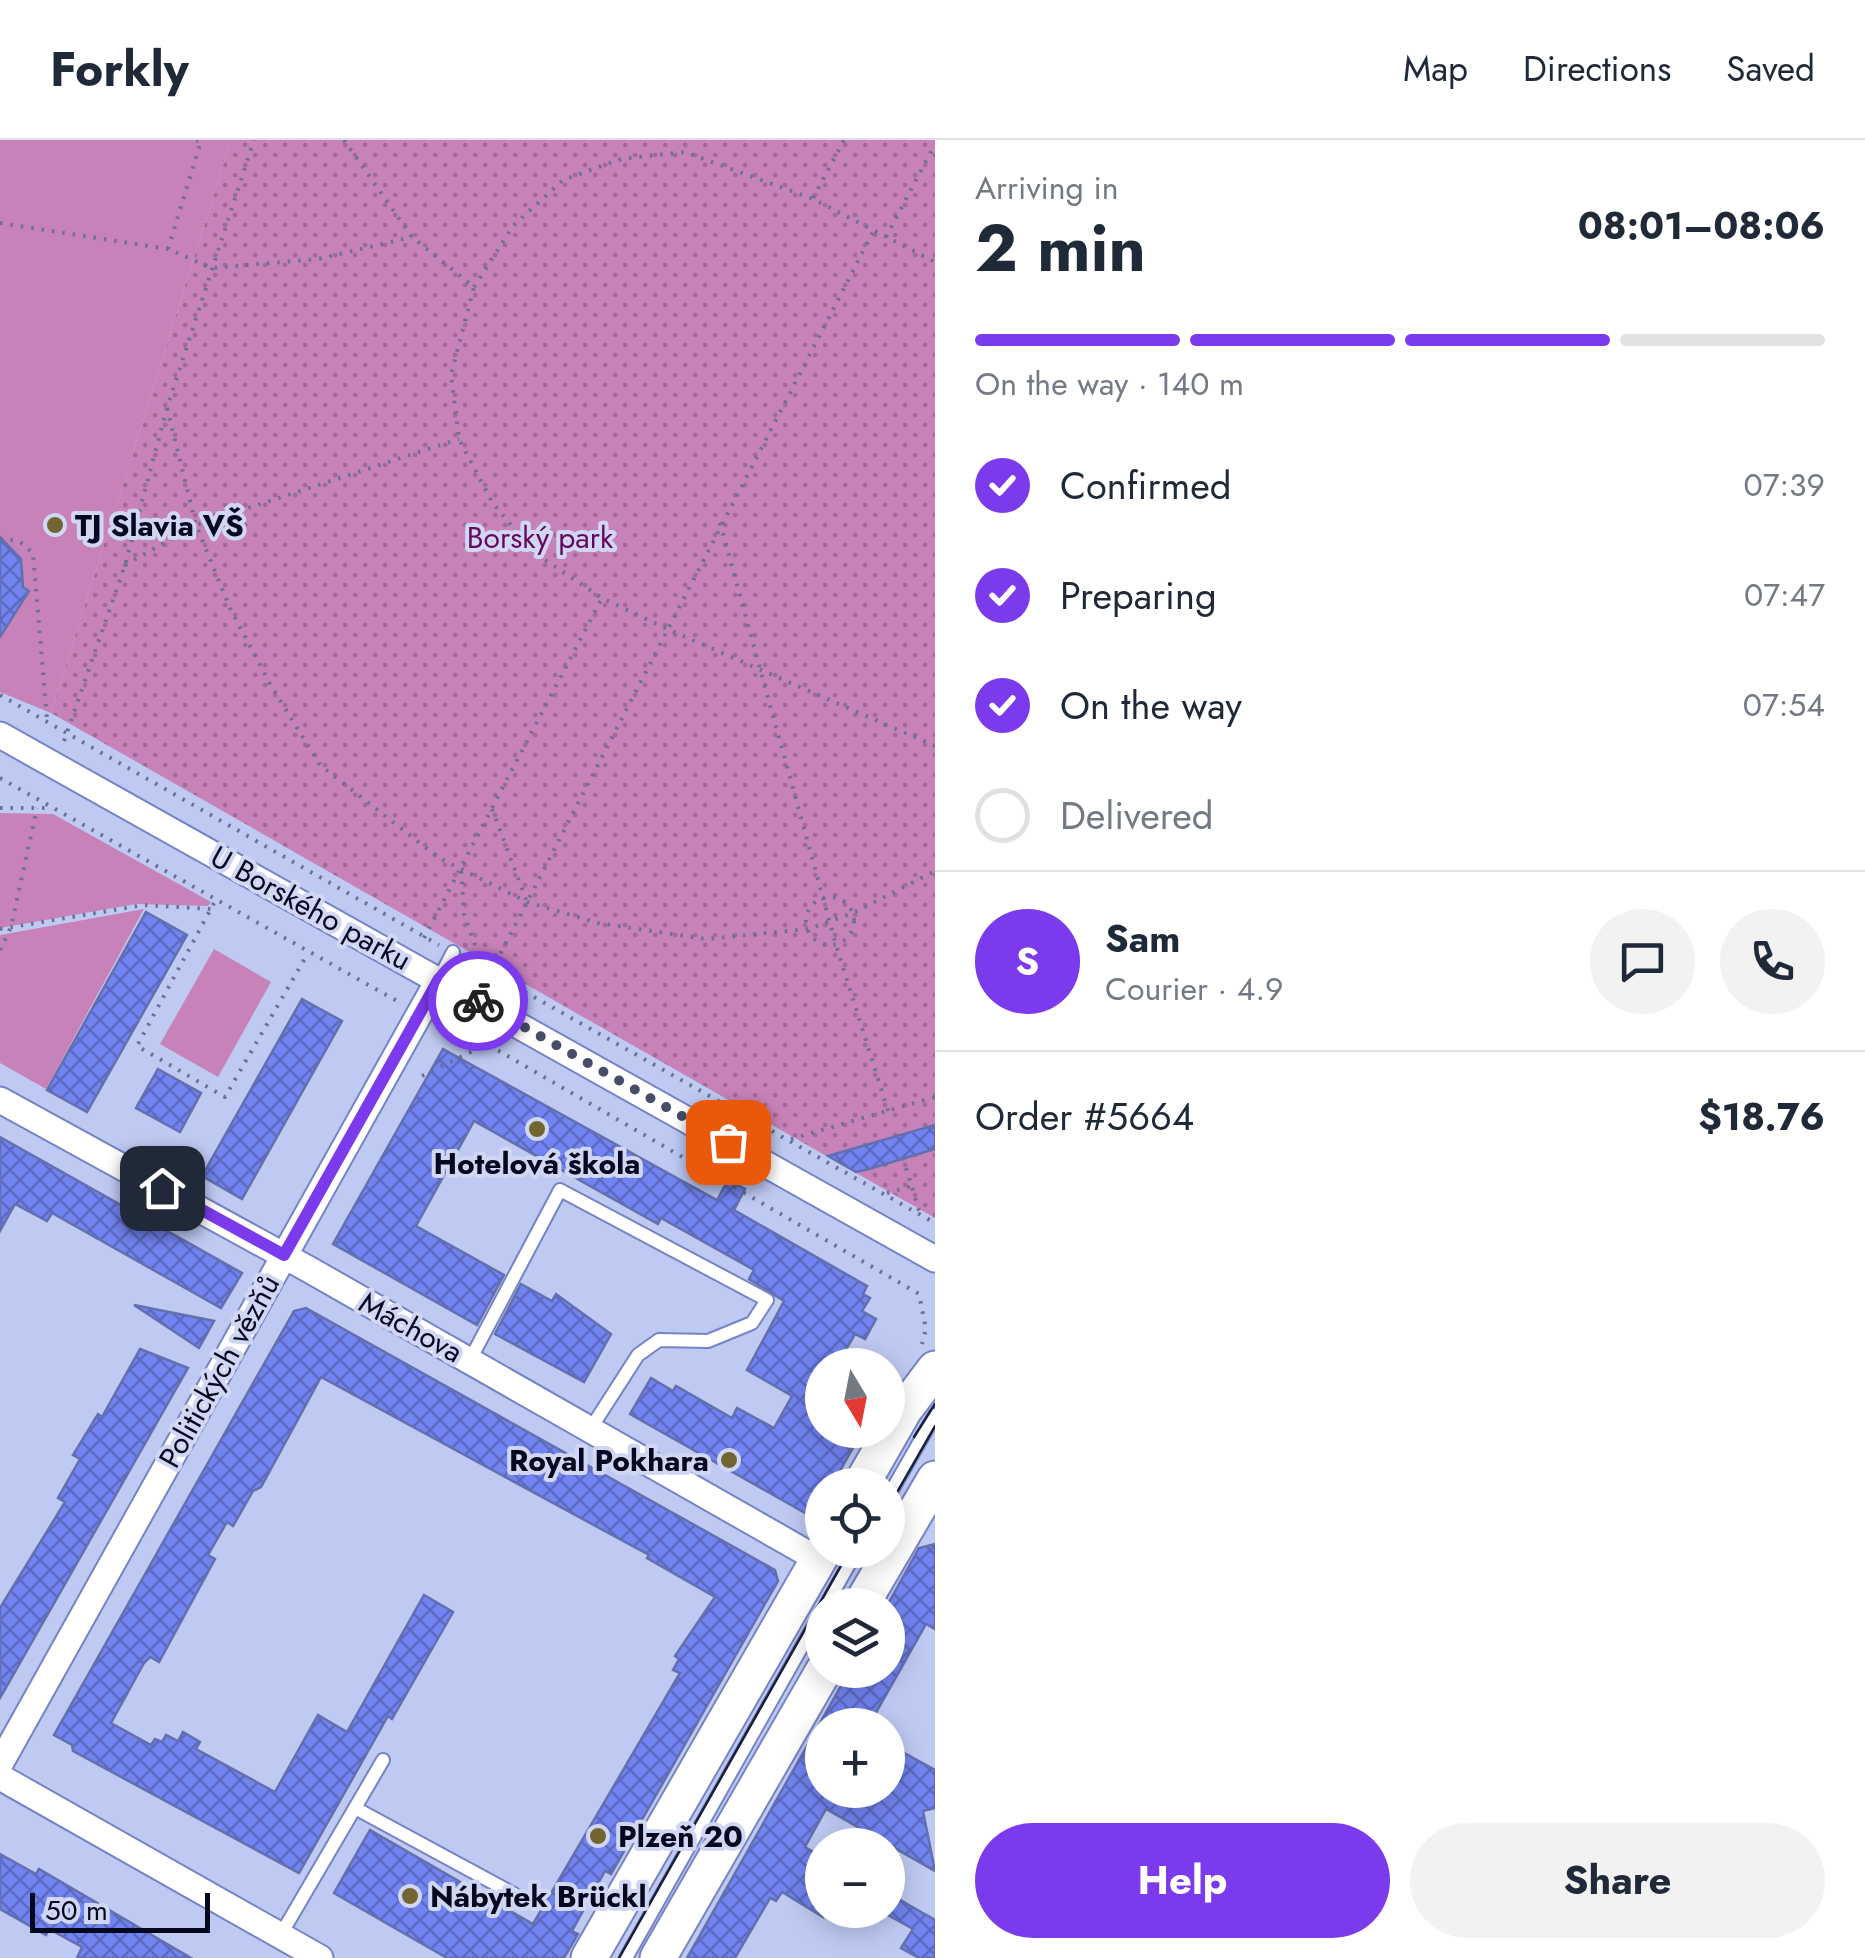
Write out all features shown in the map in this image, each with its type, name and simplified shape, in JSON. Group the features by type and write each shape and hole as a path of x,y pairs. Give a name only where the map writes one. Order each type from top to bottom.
{"main road":[{"path":"871,1468 904,1410 925,1362"},
{"path":"870,1588 912,1507 935,1479"},
{"path":"589,1958 814,1568"},
{"path":"658,1958 814,1688"}],"street":[{"name":"U Borského parku","path":"0,735 935,1259"},
{"name":"Politických vězňů","path":"0,1764 439,979"},
{"name":"Máchova","path":"0,1100 805,1546"},
{"path":"0,1777 320,1958"}],"lane":[{"path":"439,979 453,952"},
{"path":"470,1360 560,1190 767,1300 752,1323 708,1340 659,1340 638,1355 591,1428"},
{"path":"912,1507 934,1415"},
{"path":"626,1958 805,1642"},
{"path":"280,1936 382,1760"},
{"path":"355,1808 514,1894"}],"path":[{"path":"168,248 202,141 188,140"},
{"path":"55,766 125,565 167,408 254,140"},
{"path":"344,140 412,237 474,287"},
{"path":"813,198 844,140"},
{"path":"886,237 935,144"},
{"path":"935,262 813,198 685,152 621,159 563,180 513,226 474,287 452,376 459,440 492,502 532,552 602,598 935,746"},
{"path":"0,223 168,248 212,268 318,259 412,237"},
{"path":"491,972 665,628 874,230"},
{"path":"167,408 196,526 230,608 320,765 438,858 527,902 598,923 668,935 759,937 808,929 854,914 935,872"},
{"path":"125,565 196,526 459,440"},
{"path":"720,523 836,945 888,1112"},
{"path":"0,539 20,542 33,553 46,720"},
{"path":"424,938 602,598"},
{"path":"0,695 424,938 935,1222"},
{"path":"0,778 421,1013"},
{"path":"0,808 54,808"},
{"path":"0,950 11,927 37,808"},
{"path":"492,810 527,902"},
{"path":"461,867 464,914 483,968"},
{"path":"823,898 844,901 854,914 853,930 836,945 820,944 808,929 809,910 823,898"},
{"path":"215,901 137,1046 225,1097 308,953"},
{"path":"0,930 144,906 211,909"},
{"path":"450,1028 487,1044 918,1294 926,1329 925,1362"},
{"path":"422,1076 487,1044"},
{"path":"788,1139 935,1096"},
{"path":"903,1158 920,1214"},
{"path":"885,1194 912,1186"}],"green space":[{"name":"TJ Slavia VŠ","path":"0,140 231,140 51,713 0,692"},
{"name":"Borský park","path":"231,140 935,140 935,1218 51,713"},
{"path":"0,813 53,814 211,902 208,906 136,904 0,928"},
{"path":"144,909 46,1089 0,1063 0,935"},
{"path":"214,949 271,982 218,1077 160,1044"}],"building":[{"path":"0,537 21,559 23,587 29,591 0,637"},
{"path":"146,912 187,935 87,1112 47,1090"},
{"path":"302,999 342,1021 242,1199 202,1176"},
{"path":"443,1049 717,1200 728,1180 745,1189 734,1210 867,1286 863,1294 870,1298 862,1311 876,1319 865,1339 855,1334 847,1348 805,1348 805,1448 853,1448 842,1468 805,1468 805,1513 630,1414 651,1378 673,1391 676,1386 732,1418 737,1408 774,1428 792,1396 747,1370 784,1301 749,1279 754,1270 661,1218 658,1224 474,1121 416,1226 504,1275 477,1325 333,1244"},
{"path":"158,1069 201,1093 180,1132 136,1108"},
{"path":"935,1125 935,1149 869,1169 856,1172 828,1156"},
{"path":"0,1137 242,1273 221,1308 52,1213 47,1221 15,1204 0,1231"},
{"path":"521,1284 552,1301 556,1294 611,1334 584,1382 495,1334"},
{"path":"134,1305 214,1321 199,1348"},
{"path":"306,1308 775,1570 778,1581 611,1874 605,1871 572,1931 578,1934 564,1958 447,1958 334,1893 370,1830 533,1924 680,1673 673,1670 679,1659 675,1656 715,1597 647,1558 649,1555 321,1377 261,1487 253,1491 233,1526 227,1522 208,1555 215,1559 159,1662 150,1657 144,1663 111,1723 151,1745 155,1739 162,1742 166,1735 178,1741 183,1732 200,1742 196,1749 275,1792 318,1715 347,1732 424,1595 453,1612 392,1719 388,1716 299,1873 73,1751 72,1745 54,1735 294,1311"},
{"path":"140,1349 188,1368 0,1698 0,1608 65,1502 58,1498 80,1459 73,1455 98,1414 102,1417"},
{"path":"935,1544 935,1629 926,1624 905,1661 905,1588 897,1588 919,1548"},
{"path":"840,1688 890,1688 879,1708 828,1708"},
{"path":"805,1750 805,1808 905,1808 905,1753 935,1770 935,1808 923,1811 935,1871 905,1854 905,1828 859,1828 826,1809 816,1828 805,1828 805,1906 782,1892 776,1901 770,1898 735,1958 687,1958"},
{"path":"0,1854 36,1874 39,1869 191,1958 77,1958 82,1947 49,1929 46,1935 0,1909"},
{"path":"905,1903 935,1920 935,1958 919,1958 901,1948 913,1929 905,1925"}],"tram line":[{"path":"914,1437 935,1404"},
{"path":"905,1478 935,1426"},
{"path":"619,1958 840,1568"}],"way so far":[{"path":"478,1001 728,1142"}],"place":[{"name":"TJ Slavia VŠ","path":"55,525"},
{"name":"Hotelová škola","path":"537,1129"},
{"name":"Royal Pokhara","path":"729,1460"},
{"name":"Plzeň 20","path":"598,1836"},
{"name":"Nábytek Brückl","path":"410,1896"}],"route":[{"path":"162,1188 284,1255 439,979 478,1001"}]}
